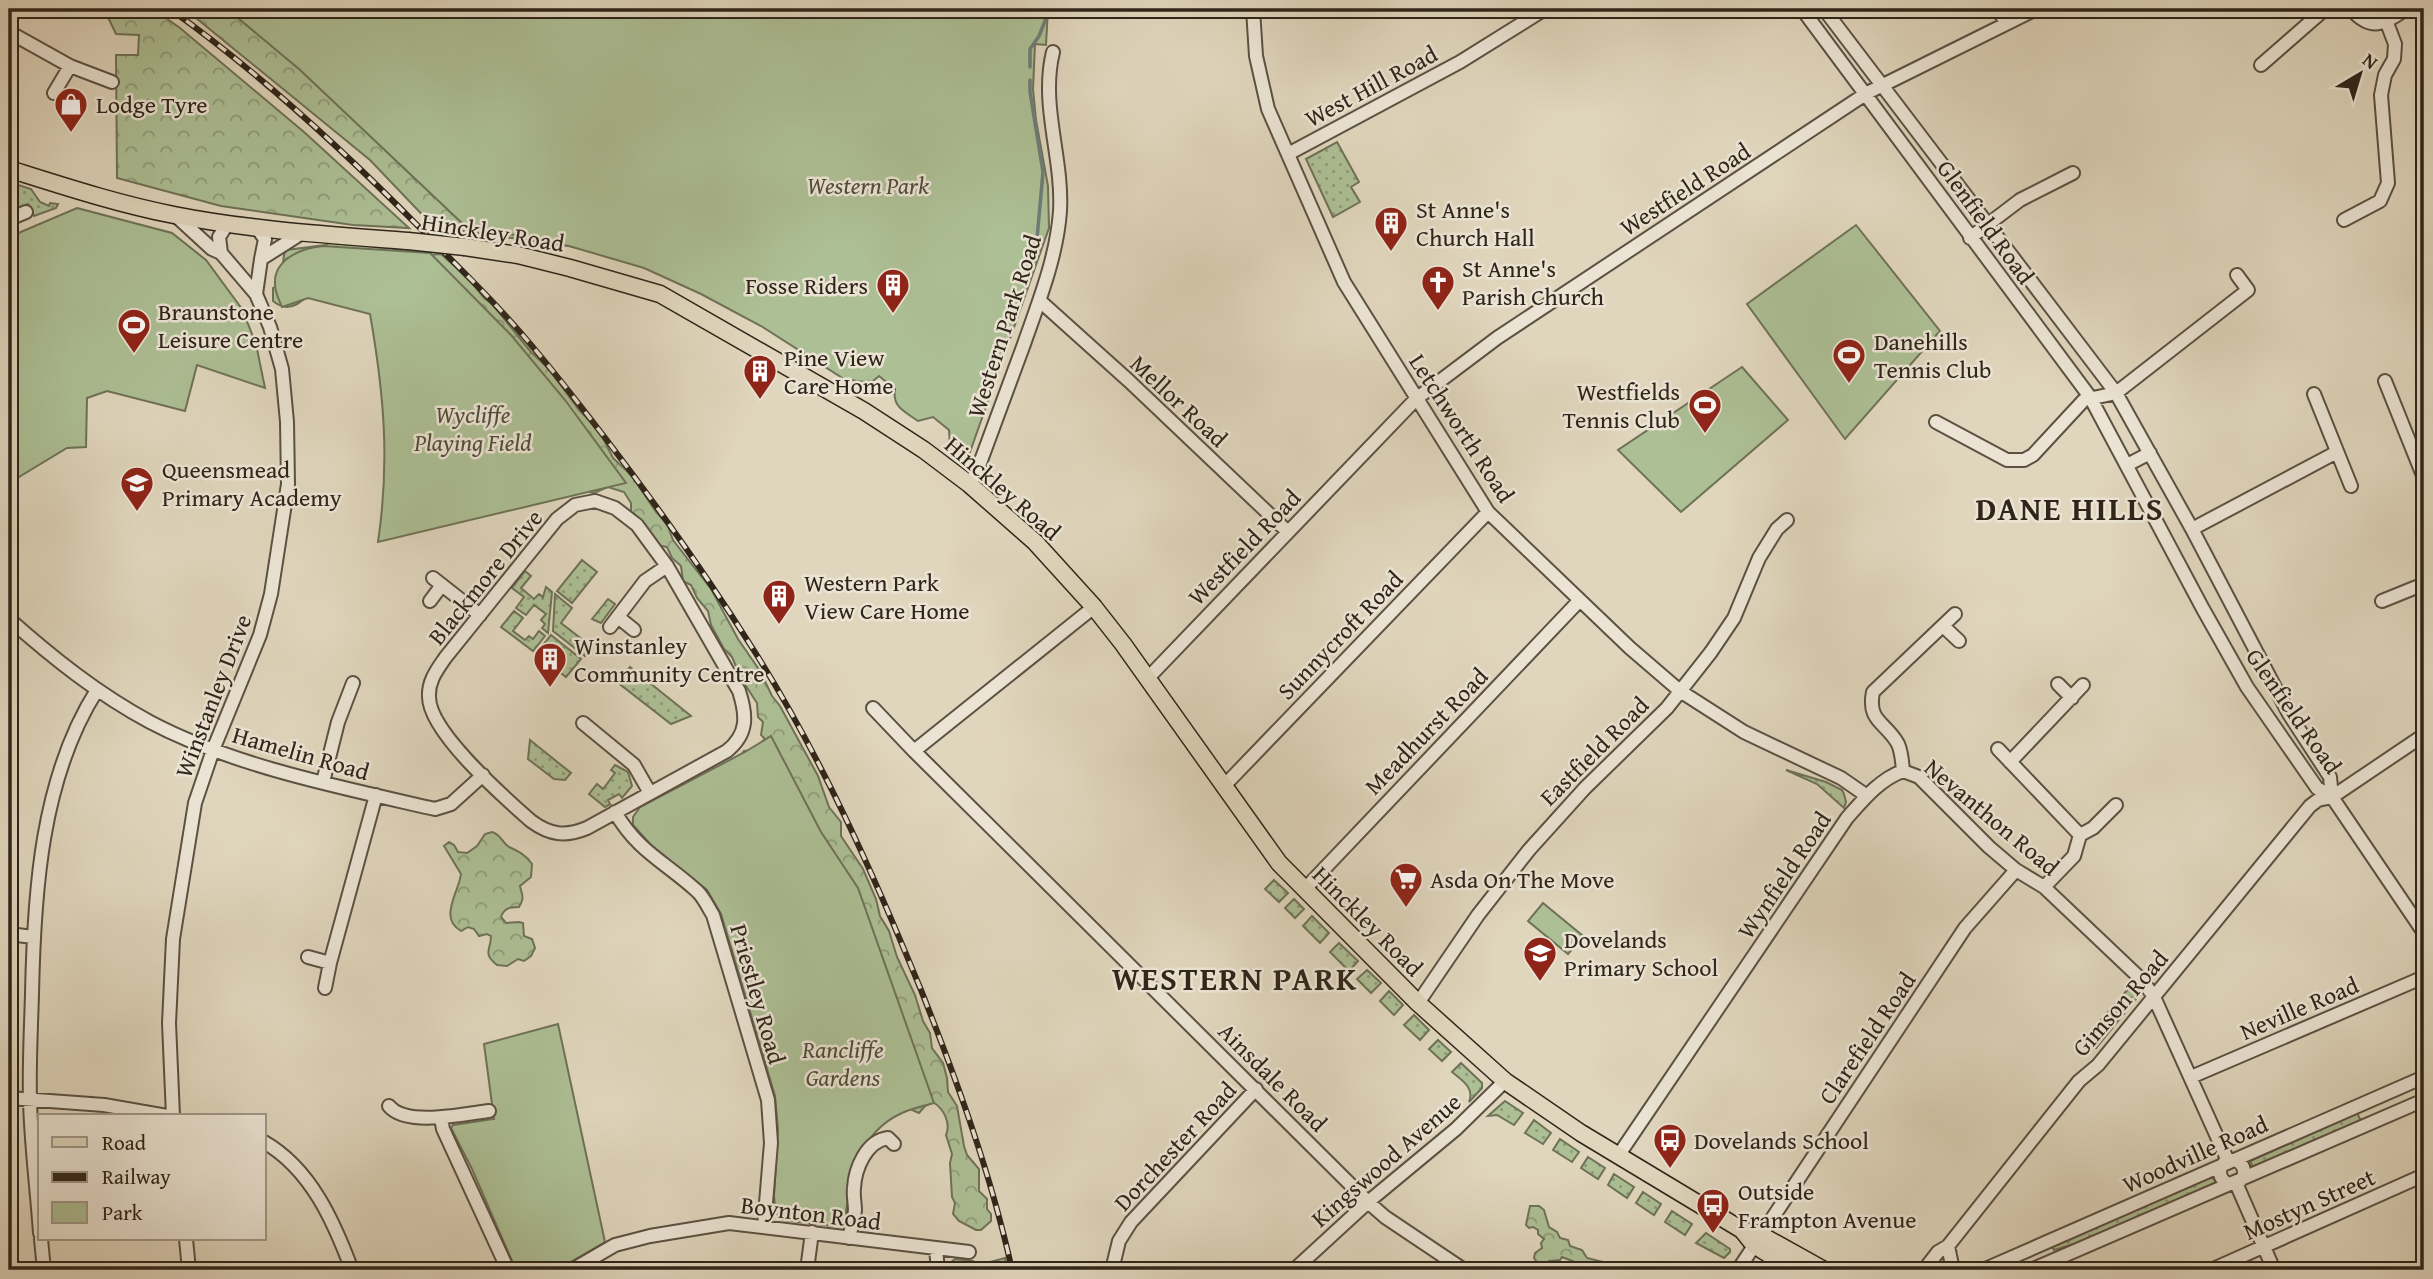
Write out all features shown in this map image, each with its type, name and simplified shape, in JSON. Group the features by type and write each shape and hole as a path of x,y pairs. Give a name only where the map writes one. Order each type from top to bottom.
{"main road":[{"name":"Hinckley Road","path":"9,169 87,194 175,215 302,233 465,247 518,255 570,268 660,294 864,411 924,450 969,484 1035,542 1094,607 1279,863 1418,1003 1505,1081 1618,1156 1758,1240 1824,1270"},
{"name":"Hinckley Road","path":"1758,1240 1794,1270"}],"street":[{"name":"Letchworth Road","path":"1253,9 1256,56 1268,109 1345,282 1488,512 1630,649 1680,691 1744,732 1841,778 1867,796"},
{"name":"Glenfield Road","path":"1802,9 1867,93 1970,237 2090,397 2203,609 2248,687 2317,788 2332,797 2424,933"},
{"name":"Glenfield Road","path":"1824,9 2116,393 2192,529 2289,715 2330,777 2332,797"},
{"path":"1997,9 2006,22"},
{"name":"Westfield Road","path":"1147,678 1416,399 1497,338 1867,93 2036,9"},
{"path":"2261,65 2325,9"},
{"path":"2351,9 2359,18 2370,24 2386,23 2406,9"},
{"name":"West Hill Road","path":"1288,154 1460,62 1541,10"},
{"path":"2344,220 2380,201 2388,183 2381,95 2385,75 2394,59 2395,44 2386,23"},
{"path":"9,32 70,66 112,82"},
{"name":"Western Park Road","path":"969,484 976,474 1040,301 1057,238 1060,184 1047,75 1053,52"},
{"path":"54,93 70,66"},
{"path":"1970,237 2020,200 2073,173"},
{"path":"9,219 26,212"},
{"name":"Winstanley Drive","path":"173,1114 169,1023 173,939 195,803 260,635 271,594 288,484 287,422 282,369 270,327 256,294 221,253 212,249 175,215"},
{"path":"221,253 219,237 228,223"},
{"path":"256,227 265,239 256,294"},
{"path":"261,259 302,233"},
{"path":"1936,422 2007,460 2017,462 2033,455 2084,400 2116,393 2248,290 2236,275"},
{"name":"Mellor Road","path":"1040,301 1129,381 1288,532"},
{"path":"2385,381 2424,478"},
{"path":"2314,394 2350,486"},
{"path":"2192,529 2337,452"},
{"path":"2127,465 2150,453"},
{"name":"Blackmore Drive","path":"595,501 615,508 636,524 667,566 739,691 746,714 741,737 727,751 577,832 555,834 541,829 483,775 438,724 431,711 429,698 434,674 480,615 557,519 575,505 595,501"},
{"name":"Sunnycroft Road","path":"1223,787 1488,512"},
{"name":"Eastfield Road","path":"1418,1003 1478,915 1529,850 1563,811 1667,708 1680,691 1734,618 1759,558 1777,529 1787,520"},
{"path":"634,630 614,622 645,581 667,566"},
{"path":"430,601 437,581 480,615"},
{"path":"2382,601 2424,584"},
{"path":"2203,609 2226,598"},
{"name":"Meadhurst Road","path":"1304,890 1579,601"},
{"path":"914,751 1094,607"},
{"name":"Nevanthon Road","path":"1955,614 1873,692 1871,704 1876,719 1897,742 1902,754 1903,771 1919,776 1989,847 2016,870 2044,887 2142,980 2154,997 2228,1161 2235,1161 2243,1168 2244,1175 2236,1184"},
{"name":"Hamelin Road","path":"9,619 46,652 97,691 152,723 214,750 323,782 435,810 451,804 483,775"},
{"path":"1943,626 1959,641"},
{"path":"323,782 338,722 353,683"},
{"path":"2058,684 2072,698"},
{"path":"2010,762 2083,685"},
{"path":"38,1207 30,1101 33,937 37,894 52,805 72,737 83,712 97,691"},
{"name":"Ainsdale Road","path":"873,708 1368,1202 1385,1217 1464,1270"},
{"path":"583,723 634,765 650,793"},
{"name":"Gimson Road","path":"1924,1270 1938,1252 1948,1246 2080,1081 2098,1065 2310,806 2318,800 2332,797 2424,735"},
{"path":"1998,749 2080,835"},
{"name":"Wynfield Road","path":"1618,1156 1847,818 1867,796 1893,775 1903,771"},
{"path":"325,988 376,795"},
{"path":"2044,887 2074,856 2080,835 2093,828 2108,807"},
{"name":"Priestley Road","path":"615,812 629,835 646,852 699,893 713,915 768,1100 771,1143 764,1227"},
{"name":"Clarefield Road","path":"1738,1270 1965,928 2016,870"},
{"path":"9,934 33,937"},
{"path":"308,957 330,964"},
{"name":"Neville Road","path":"2191,1077 2424,977"},
{"name":"Woodville Road","path":"1983,1270 2424,1077"},
{"name":"Kingswood Avenue","path":"1294,1270 1368,1202 1456,1129 1505,1081"},
{"name":"Dorchester Road","path":"1112,1270 1119,1241 1131,1222 1255,1089"},
{"path":"9,1098 104,1105 156,1114"},
{"name":"Woodville Road","path":"2031,1270 2236,1184 2424,1100"},
{"path":"2363,1103 2371,1124"},
{"path":"389,1106 394,1112 420,1118 441,1118 489,1111"},
{"path":"441,1118 443,1129 508,1270"},
{"path":"849,1238 855,1212 853,1191 856,1174 863,1157 873,1145 880,1139 891,1136"},
{"path":"266,1144 292,1163 308,1181 337,1233 352,1270"},
{"name":"Mostyn Street","path":"2211,1270 2424,1175"},
{"path":"2236,1184 2274,1270"},
{"name":"Boynton Road","path":"572,1270 615,1245 650,1236 729,1223 969,1252"},
{"path":"807,1270 812,1232"},
{"path":"41,1240 44,1270"},
{"path":"186,1240 190,1270"},
{"path":"1948,1246 1953,1270"},
{"path":"936,1250 938,1270"}],"green space":[{"path":"104,9 153,9 180,28 304,132 409,228 353,225 221,206 117,178 116,55 138,55 139,35 116,34"},
{"path":"185,9 253,9 642,262 569,246 434,227 370,160"},
{"name":"Western Park","path":"227,9 1048,9 1046,45 1035,44 1033,89 1048,186 1049,228 970,452 966,456 961,455 950,446 949,430 933,417 918,421 904,411 895,400 895,389 879,376 873,381 864,382 844,379 761,326 644,268 569,246 464,225 299,69"},
{"path":"1337,142 1359,182 1351,187 1360,202 1333,217 1306,159"},
{"path":"9,182 31,189 40,202 49,206 50,203 58,204 56,208 34,216 28,204 9,212"},
{"name":"Braunstone Leisure Centre","path":"77,208 172,233 206,260 242,309 256,344 265,388 197,365 185,411 107,391 87,398 86,447 67,448 9,483 9,237"},
{"name":"Danehills Tennis Club","path":"1856,225 1940,331 1845,439 1747,304"},
{"path":"332,240 379,244 395,249 415,247 426,255 441,254 469,279 531,352 549,369 579,410 599,430 613,458 632,476 667,524 673,540 711,589 818,776 829,807 841,822 841,836 863,869 876,899 880,916 889,931 897,957 930,1033 932,1048 943,1063 948,1092 957,1106 967,1155 979,1169 979,1191 987,1199 987,1209 991,1214 991,1221 981,1230 959,1221 953,1214 955,1203 952,1197 952,1154 946,1135 948,1126 945,1117 933,1102 919,1113 905,1107 741,755 744,751 753,750 765,739 761,735 763,722 758,717 757,703 711,625 708,611 691,585 683,581 681,566 672,558 667,547 655,545 631,513 631,503 624,492 608,487 594,493 585,491 491,348 308,295 300,302 287,307 273,301 273,288 280,284 286,250 326,245"},
{"name":"Wycliffe Playing Field","path":"323,246 430,253 511,335 565,400 626,483 378,542 384,483 384,428 370,314 308,298 282,307 275,285 279,268 290,256"},
{"name":"Westfields Tennis Club","path":"1742,367 1788,420 1681,512 1618,450"},
{"path":"582,560 597,572 572,603 557,591"},
{"path":"525,571 531,576 521,588 534,599 539,594 543,597 546,587 552,592 548,633 542,628 545,624 541,620 546,614 534,605 526,615 516,608 524,597 512,588"},
{"path":"555,594 572,608 561,623 592,647 585,656 553,631"},
{"path":"608,599 615,604 601,623 592,619"},
{"path":"514,611 523,618 513,631 525,640 529,636 533,639 539,631 545,636 533,651 501,627"},
{"path":"551,635 581,659 566,677 536,654"},
{"path":"630,667 691,716 671,724 617,682"},
{"name":"Rancliffe Gardens","path":"771,736 821,832 858,888 934,1103 902,1113 875,1132 859,1158 850,1188 845,1220 833,1226 783,1220 776,1214 774,1196 778,1129 775,1096 721,914 707,890 652,846 633,825 633,817 640,807"},
{"path":"530,740 571,773 565,780 554,779 528,759"},
{"path":"615,765 628,772 632,786 622,798 619,794 608,800 610,804 605,807 589,794 597,784 603,789 615,773 611,770"},
{"path":"1786,770 1826,782 1842,790 1846,802 1844,808 1817,784"},
{"path":"492,832 532,864 531,877 520,886 522,899 519,907 508,909 501,917 506,923 523,923 524,936 532,939 535,948 531,956 524,961 518,959 507,966 497,965 490,957 488,951 491,936 479,936 474,929 468,927 461,931 454,926 450,912 461,874 444,846 449,842 458,852 467,853 477,846 485,834"},
{"path":"1274,880 1288,893 1279,902 1265,889"},
{"path":"1294,899 1304,909 1295,918 1285,908"},
{"path":"1543,903 1583,936 1568,954 1528,921"},
{"path":"1312,916 1329,933 1320,943 1303,926"},
{"path":"1339,943 1358,961 1349,971 1330,952"},
{"path":"1367,970 1381,983 1371,993 1357,979"},
{"path":"2129,988 2135,990 2136,999 2096,1048 2088,1042 2087,1036"},
{"path":"1389,991 1403,1005 1394,1015 1380,1001"},
{"path":"1414,1015 1429,1030 1420,1040 1404,1025"},
{"path":"558,1024 605,1242 557,1270 516,1270 451,1128 453,1125 494,1119 484,1044"},
{"path":"1438,1040 1451,1052 1442,1061 1429,1049"},
{"path":"1461,1063 1482,1083 1482,1088 1469,1102 1469,1088 1452,1072"},
{"path":"1505,1101 1523,1113 1514,1125 1497,1115 1488,1116"},
{"path":"2357,1113 2362,1123 2254,1170 2250,1161"},
{"path":"1534,1120 1551,1133 1543,1144 1525,1133"},
{"path":"1560,1139 1579,1152 1572,1162 1553,1150"},
{"path":"1588,1157 1605,1168 1598,1179 1581,1168"},
{"path":"1614,1174 1634,1187 1627,1198 1608,1185"},
{"path":"2213,1176 2217,1186 2108,1234 2054,1250 2052,1247"},
{"path":"1643,1192 1661,1204 1654,1215 1636,1203"},
{"path":"1530,1206 1539,1206 1544,1210 1549,1227 1557,1232 1560,1238 1568,1240 1570,1246 1582,1250 1587,1258 1611,1264 1619,1270 1575,1270 1575,1262 1562,1257 1543,1266 1539,1265 1534,1258 1535,1253 1542,1248 1544,1239 1538,1234 1538,1230 1526,1225"},
{"path":"1672,1211 1692,1224 1685,1235 1665,1222"},
{"path":"1706,1233 1730,1249 1724,1258 1696,1243"},
{"path":"1005,1258 1007,1270 981,1270 979,1265"},
{"path":"955,1259 973,1261 979,1265 980,1270 948,1270"}],"waterway":[{"path":"1030,67 1030,49 1039,36 1046,9"},
{"path":"1030,80 1043,172 1035,261"}],"railway":[{"path":"170,9 236,59 331,142 392,199 502,312 549,366 606,439 718,595 801,731 884,902 960,1093 994,1199 1012,1270"}],"place":[{"name":"Lodge Tyre","path":"71,134"},
{"name":"St Anne's Church Hall","path":"1391,253"},
{"name":"St Anne's Parish Church","path":"1438,312"},
{"name":"Fosse Riders","path":"893,315"},
{"name":"Braunstone Leisure Centre","path":"134,355"},
{"name":"Danehills Tennis Club","path":"1849,385"},
{"name":"Pine View Care Home","path":"760,401"},
{"name":"Westfields Tennis Club","path":"1705,435"},
{"name":"Queensmead Primary Academy","path":"137,513"},
{"name":"Western Park View Care Home","path":"779,626"},
{"name":"Winstanley Community Centre","path":"550,689"},
{"name":"Asda On The Move","path":"1406,909"},
{"name":"Dovelands Primary School","path":"1540,983"},
{"name":"Dovelands School","path":"1670,1170"},
{"name":"Outside Frampton Avenue","path":"1713,1235"}],"district":[{"name":"DANE HILLS","path":"2070,508"},
{"name":"WESTERN PARK","path":"1235,978"}]}
